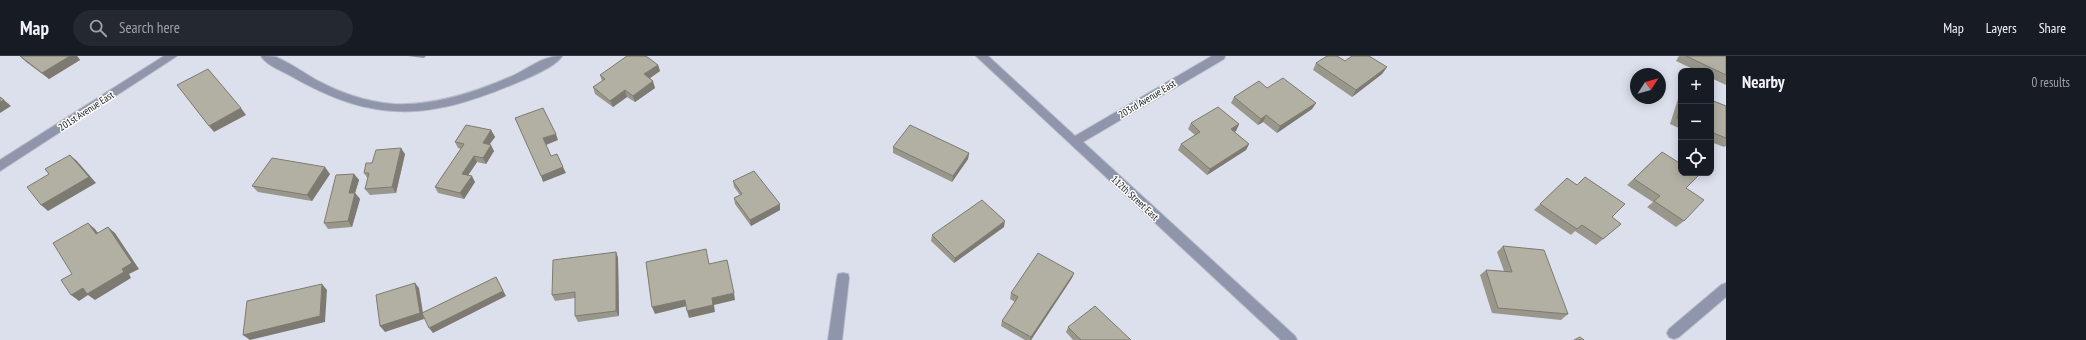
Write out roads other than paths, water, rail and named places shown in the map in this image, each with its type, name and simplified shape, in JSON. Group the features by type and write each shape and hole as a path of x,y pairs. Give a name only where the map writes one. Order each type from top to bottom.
{"street":[{"name":"201st Avenue East","path":"0,166 172,56"},
{"path":"266,56 332,93 370,105 412,107 448,102 498,86 545,64 557,56"},
{"name":"112th Street East","path":"981,56 1290,340"},
{"name":"203rd Avenue East","path":"1074,142 1220,56"},
{"path":"835,340 843,278"},
{"path":"1674,333 1726,289"}]}
